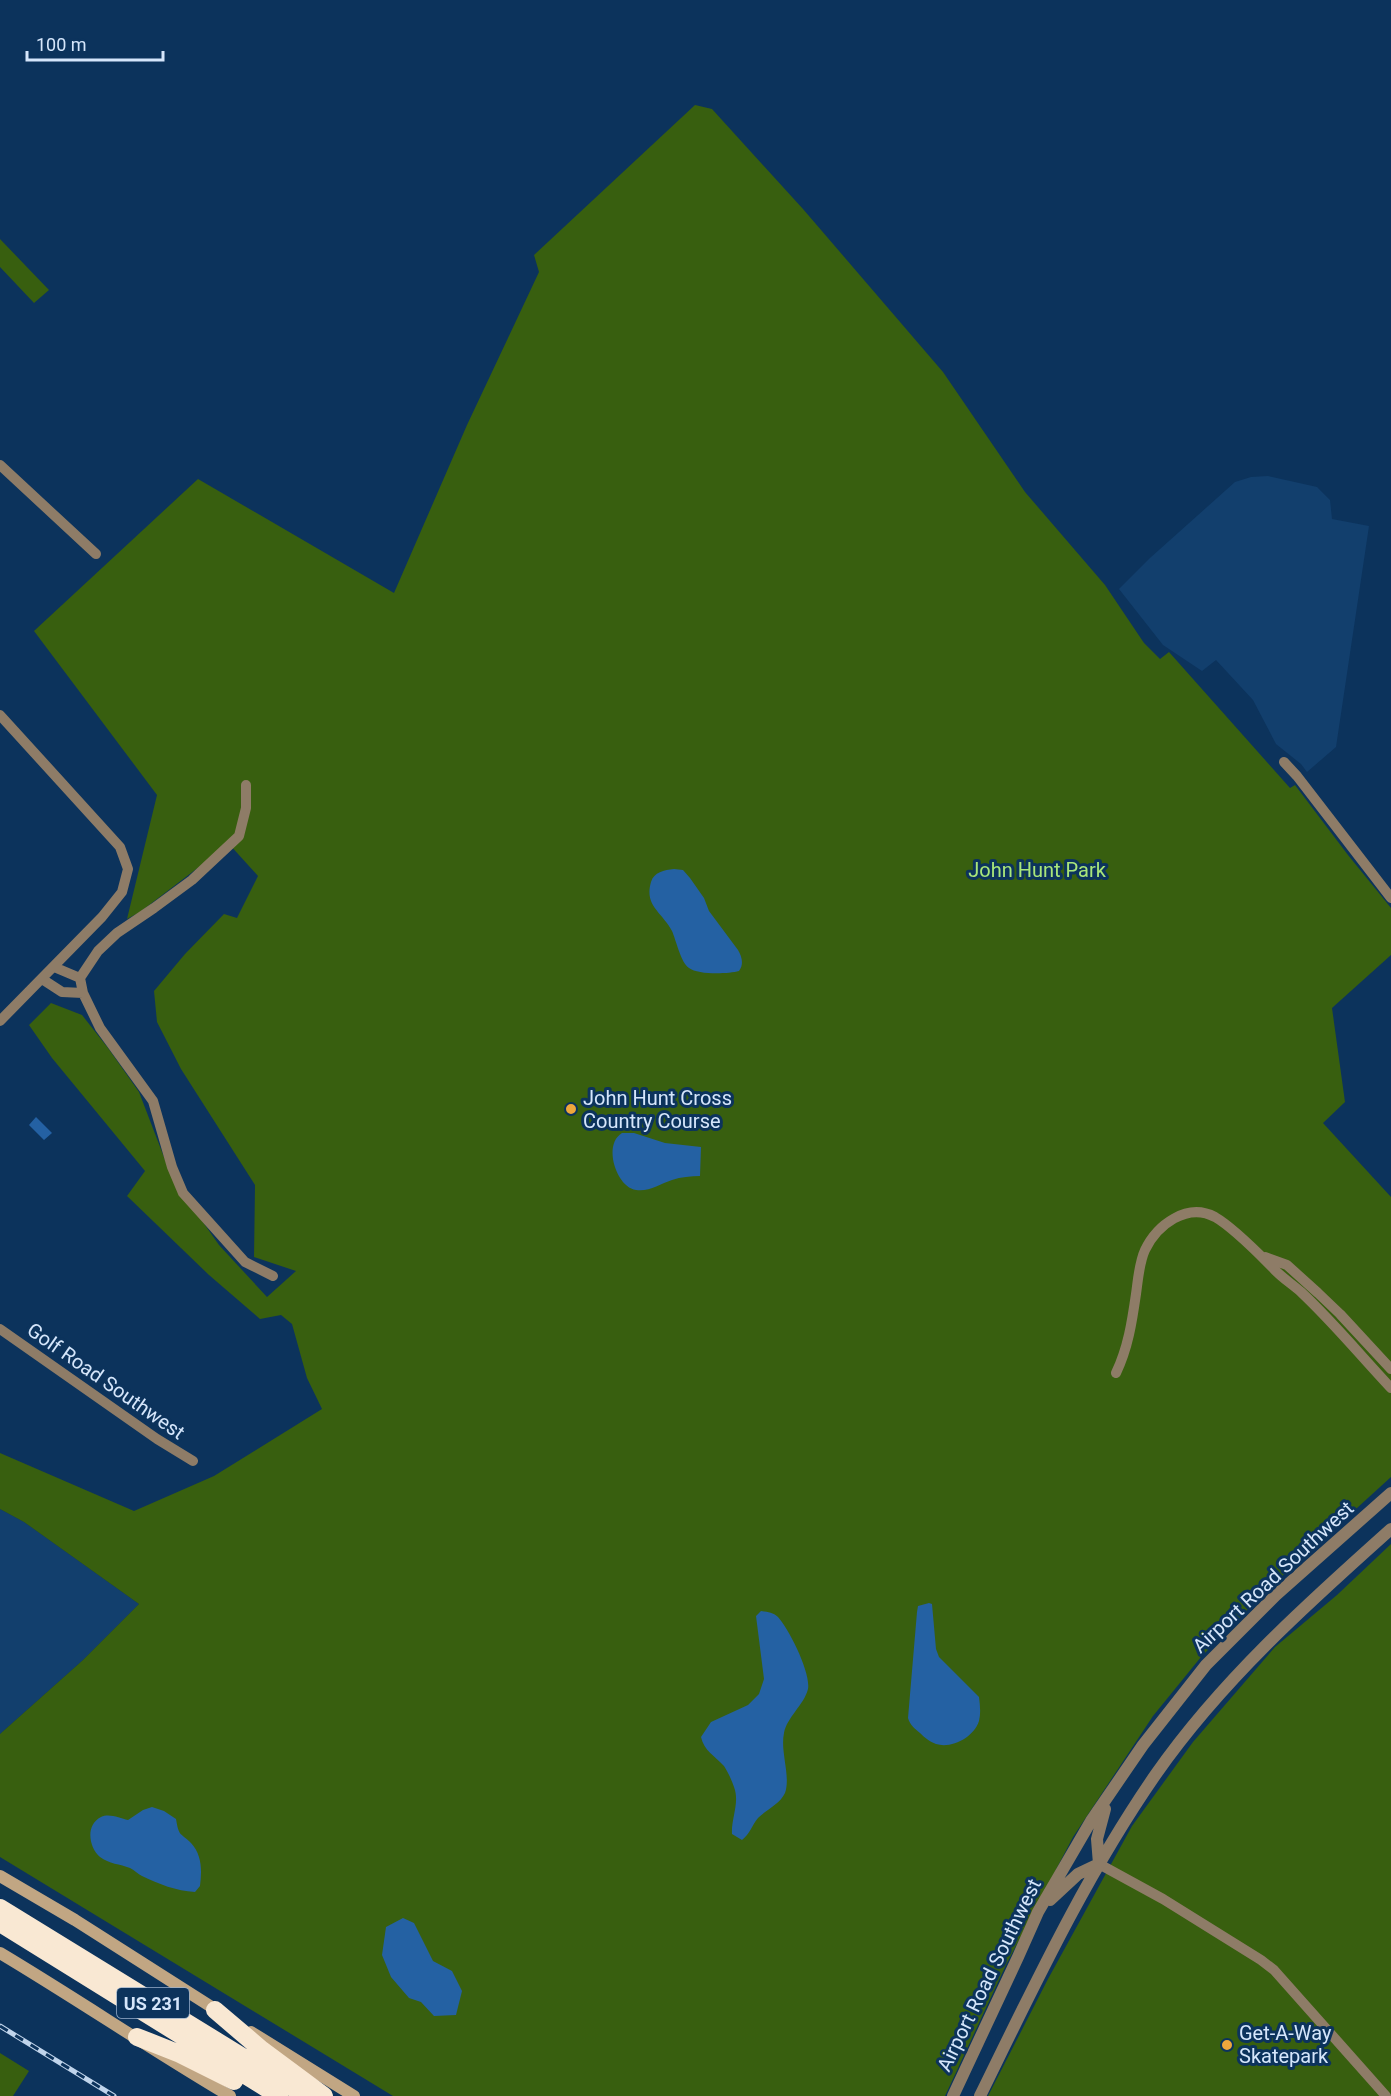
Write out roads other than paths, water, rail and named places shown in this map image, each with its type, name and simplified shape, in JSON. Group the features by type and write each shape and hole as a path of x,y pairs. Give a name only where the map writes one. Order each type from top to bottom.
{"highway":[{"name":"US 231","path":"0,1908 306,2096"},
{"name":"US 231","path":"0,1923 279,2096"},
{"path":"215,2010 262,2050 324,2096"},
{"path":"137,2037 180,2054 264,2096"}],"main road":[{"path":"0,1876 75,1920 354,2096"},
{"path":"0,1953 230,2096"}],"street":[{"path":"0,465 96,554"},
{"path":"0,715 120,847 128,869 122,892 102,917 0,1021"},
{"path":"1284,762 1391,898"},
{"path":"246,785 246,808 239,836 192,880 117,933 98,951 80,978 83,993 100,1028 153,1101 172,1167 183,1193 245,1262 273,1276"},
{"path":"54,967 80,978"},
{"path":"42,979 62,992 83,993"},
{"path":"1116,1373 1126,1350 1145,1251 1157,1231 1172,1218 1189,1213 1203,1213 1215,1217 1262,1256 1326,1318 1391,1388"},
{"path":"1262,1256 1287,1265 1341,1314 1391,1368"},
{"name":"Golf Road Southwest","path":"0,1329 157,1439 193,1461"},
{"name":"Airport Road Southwest","path":"953,2096 1038,1912 1091,1821 1143,1745 1206,1665 1276,1595 1391,1493"},
{"path":"980,2096 1055,1942 1099,1864 1156,1774 1227,1687 1304,1608 1391,1529"},
{"path":"1099,1864 1097,1839 1099,1826 1110,1794"},
{"path":"1038,1912 1078,1874 1099,1864"},
{"path":"1099,1864 1163,1899 1274,1970 1386,2096"}],"railway":[{"path":"0,2026 114,2096"}],"place":[{"name":"John Hunt Cross Country Course","path":"571,1109"},
{"name":"Get-A-Way Skatepark","path":"1227,2045"}],"park label":[{"name":"John Hunt Park","path":"1037,870"}]}
